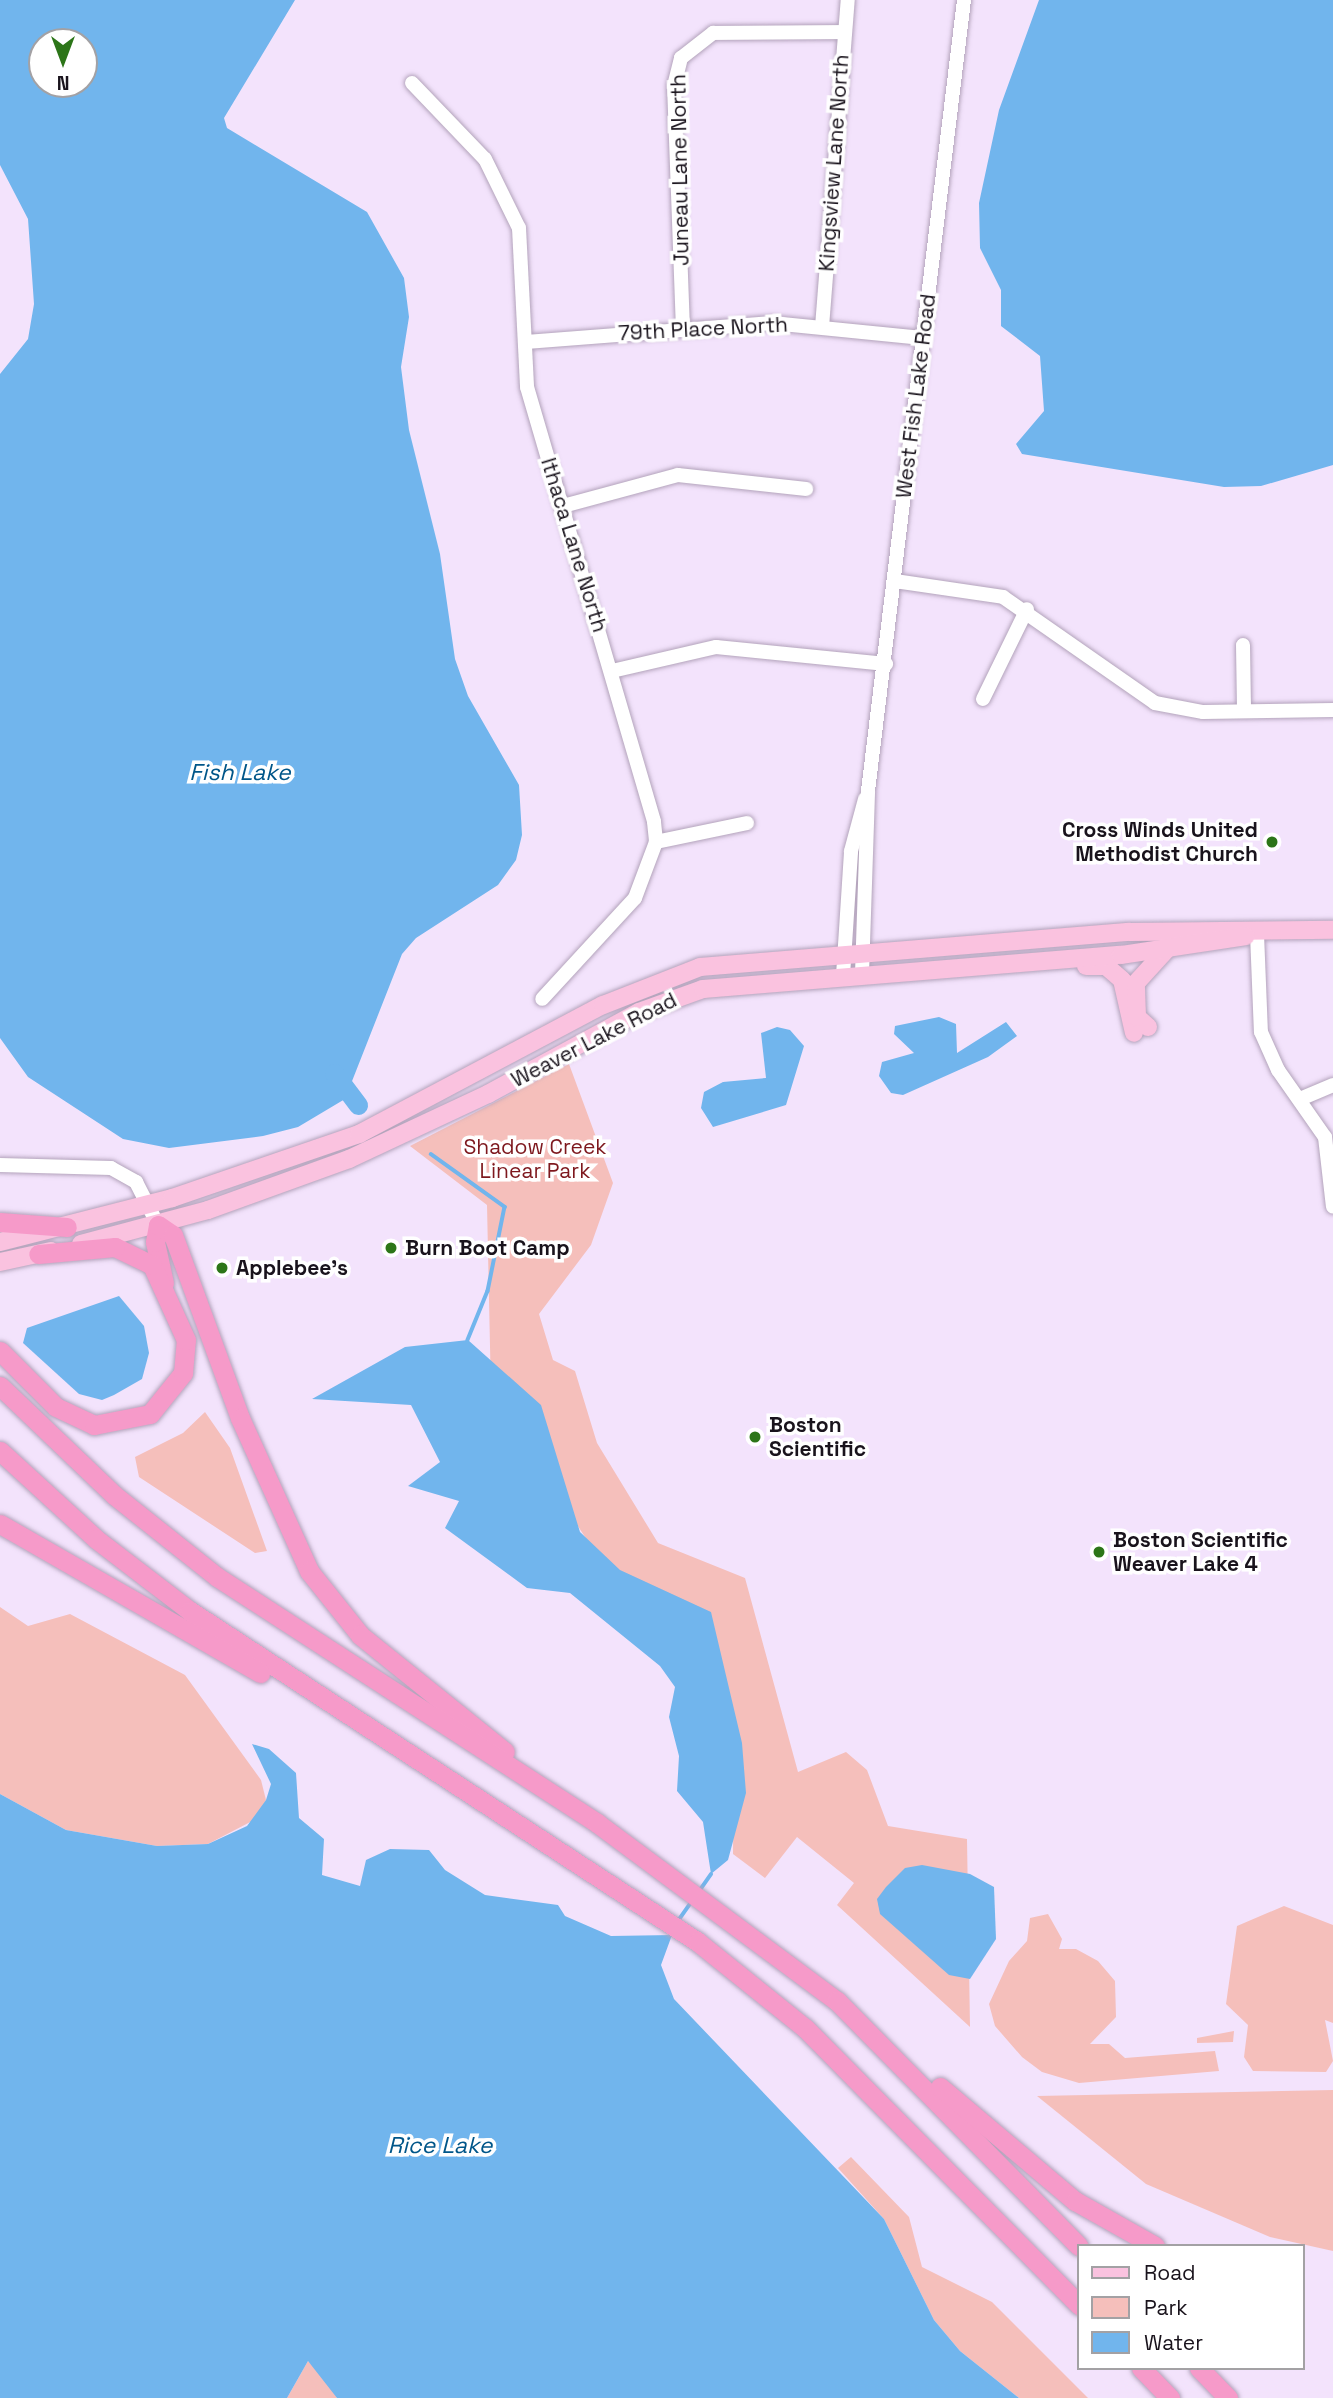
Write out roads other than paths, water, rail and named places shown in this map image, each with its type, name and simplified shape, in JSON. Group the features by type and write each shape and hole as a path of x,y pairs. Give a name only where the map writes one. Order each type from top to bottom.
{"highway":[{"path":"0,1222 67,1227"},
{"path":"0,1365 56,1419 82,1432 127,1431 149,1424 184,1390 193,1367 186,1340 164,1283 155,1242 158,1225 173,1236 240,1418 309,1571 370,1643 597,1823"},
{"path":"38,1254 125,1248 152,1265 164,1283"},
{"path":"0,1351 74,1419 114,1425 164,1402 183,1373 186,1340"},
{"path":"0,1386 114,1495 217,1577 668,1871 837,2001 1045,2178 1152,2244"},
{"path":"0,1451 96,1539 190,1611 379,1739"},
{"path":"0,1524 379,1739 645,1904 698,1942 805,2028 1078,2304"},
{"path":"837,2001 1078,2244"},
{"path":"1143,2370 1170,2398"},
{"path":"1201,2370 1228,2398"}],"main road":[{"name":"Weaver Lake Road","path":"0,1242 150,1204 386,1122 666,977 740,961 855,952 1156,931 1257,934 1333,930"},
{"name":"Weaver Lake Road","path":"0,1262 158,1225 415,1130 672,999 733,983 1166,950 1257,934"},
{"path":"1041,961 1115,972 1128,991 1141,1030 1137,1017 1136,983 1166,950"}],"street":[{"name":"Kingsview Lane North","path":"822,327 843,32 848,0"},
{"name":"West Fish Lake Road","path":"843,976 855,952 868,791 886,664 922,338 964,0"},
{"name":"Juneau Lane North","path":"683,330 674,86 681,58 713,33 843,32"},
{"name":"Ithaca Lane North","path":"412,83 485,159 511,204 524,251 527,387 611,671 656,842"},
{"name":"79th Place North","path":"526,342 683,330 822,327 922,338"},
{"path":"563,506 678,475 806,489"},
{"path":"895,581 979,590 1027,609 1143,698 1181,710 1333,710"},
{"path":"983,699 1027,609"},
{"path":"1243,645 1244,711"},
{"path":"611,671 716,647 886,664"},
{"path":"542,999 635,898 656,842 747,823"},
{"path":"1257,934 1261,1032 1330,1150 1333,1207"},
{"name":"West Fish Lake Road","path":"855,952 862,974"},
{"path":"1300,1099 1333,1085"},
{"path":"0,1166 104,1166 136,1182 150,1204 158,1225"}],"water":[{"name":"Fish Lake","path":"0,0 295,0 224,118 227,128 367,212 404,278 409,317 401,367 409,430 440,554 455,659 468,696 519,785 522,835 516,860 498,885 416,938 402,954 345,1099 298,1127 263,1136 169,1148 123,1139 28,1077 0,1038 0,374 28,339 34,304 28,219 0,165"},
{"path":"1039,0 1333,0 1333,465 1261,486 1224,487 1022,454 1016,444 1044,411 1040,356 1001,326 1001,290 980,248 979,203 999,110"},
{"path":"939,1017 956,1024 957,1053 1006,1022 1017,1036 988,1057 903,1095 891,1093 879,1076 882,1062 914,1053 894,1034 895,1026"},
{"path":"777,1027 790,1030 804,1046 786,1105 713,1127 701,1108 704,1092 723,1082 766,1078 761,1033"},
{"path":"119,1296 144,1326 149,1353 142,1379 114,1395 102,1400 79,1394 23,1343 27,1328"},
{"path":"468,1340 541,1405 580,1532 620,1570 711,1612 742,1743 746,1793 728,1860 711,1874 703,1822 677,1791 679,1756 669,1717 675,1687 660,1666 570,1593 527,1588 445,1528 459,1501 408,1486 440,1462 411,1405 312,1399 405,1347"},
{"name":"Rice Lake","path":"252,1744 269,1749 296,1773 299,1818 324,1839 322,1875 360,1886 366,1860 390,1849 429,1850 445,1870 485,1895 558,1905 565,1916 611,1936 672,1935 661,1965 674,1999 884,2219 934,2320 960,2351 1019,2398 337,2398 308,2361 287,2398 0,2398 0,1794 66,1830 157,1846 208,1844 247,1826 266,1800 271,1784"},
{"path":"922,1865 970,1874 994,1887 996,1939 970,1979 949,1975 880,1914 877,1899 886,1887 905,1868"}],"waterway":[{"path":"334,1073 358,1105"},
{"path":"431,1154 505,1207 488,1291 468,1340"},
{"path":"700,1890 711,1874"},
{"path":"678,1921 692,1901"}],"place":[{"name":"Cross Winds United Methodist Church","path":"1272,842"},
{"name":"Burn Boot Camp","path":"391,1248"},
{"name":"Applebee's","path":"222,1268"},
{"name":"Boston Scientific","path":"755,1437"},
{"name":"Boston Scientific Weaver Lake 4","path":"1099,1552"}],"park label":[{"name":"Shadow Creek Linear Park","path":"535,1159"}]}
